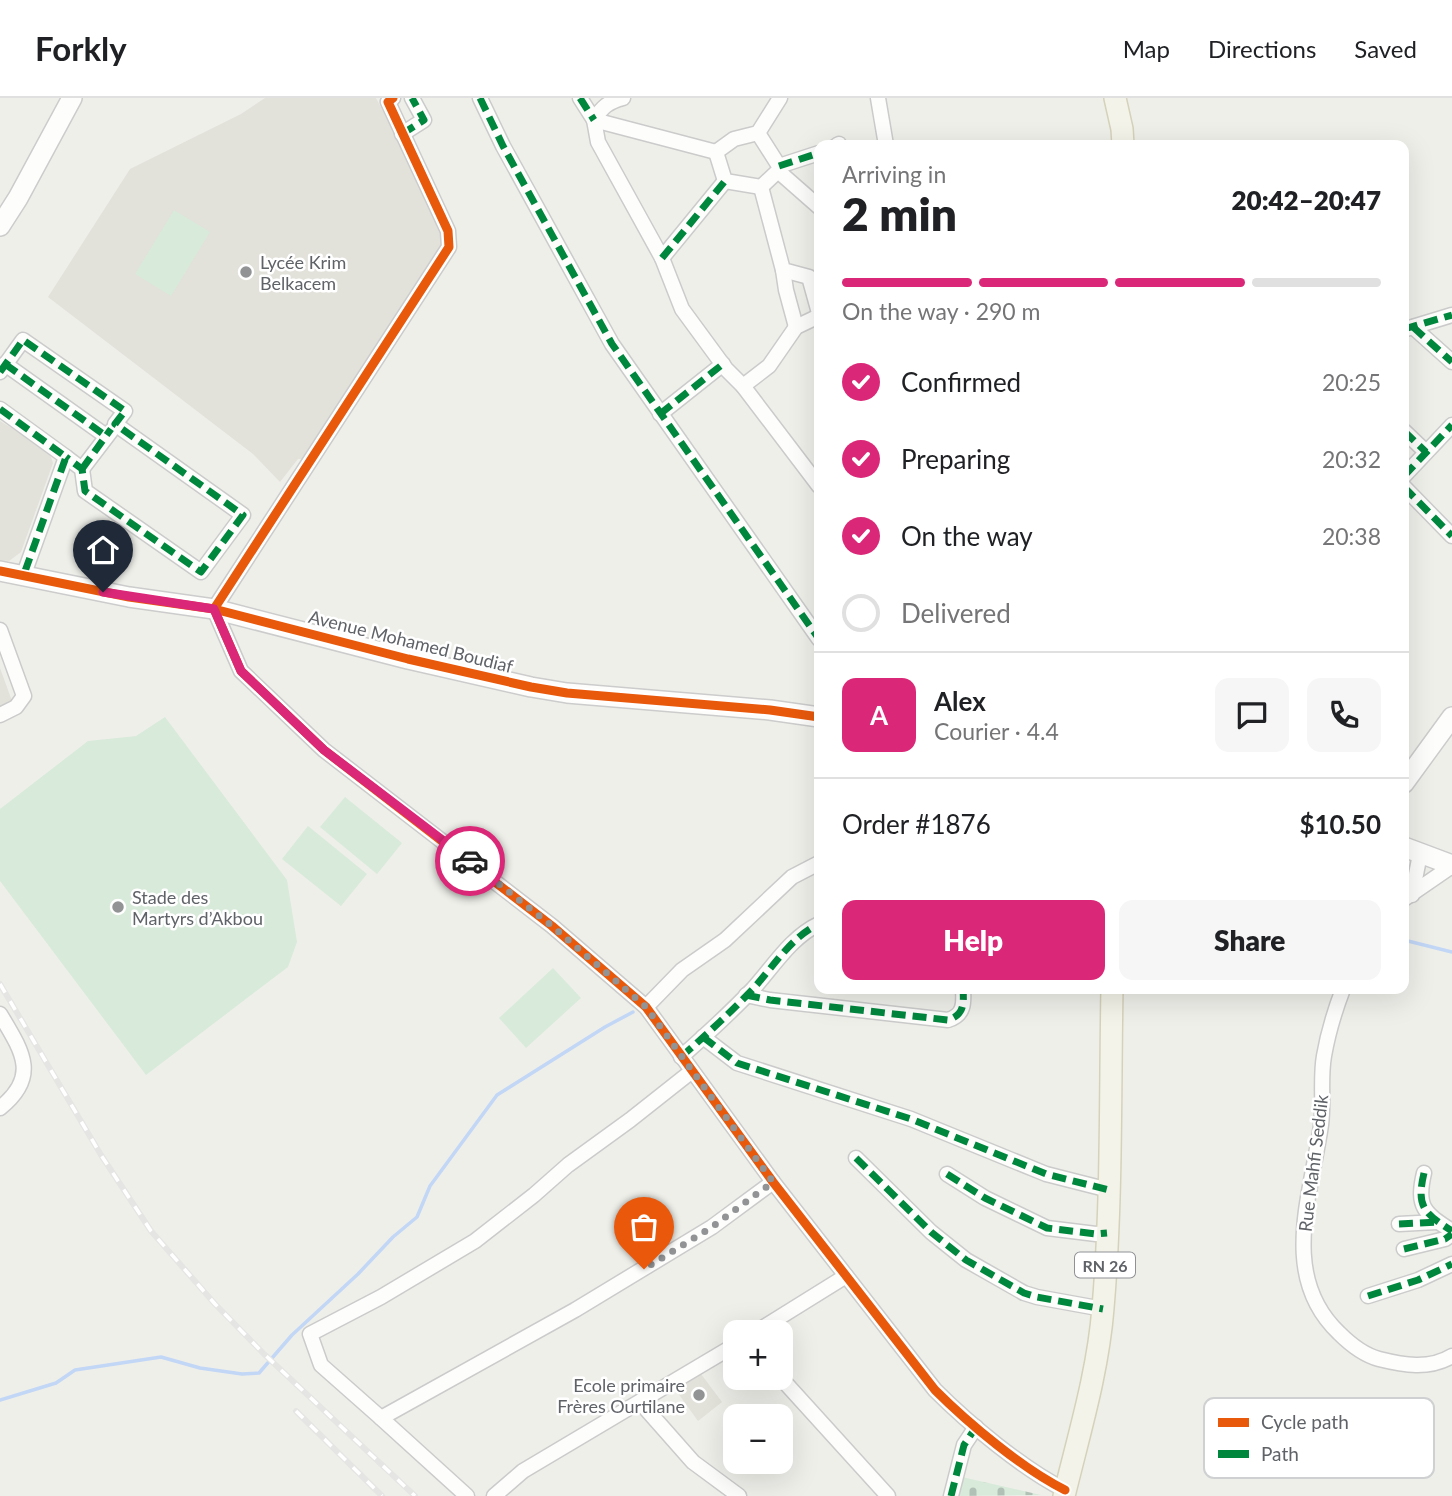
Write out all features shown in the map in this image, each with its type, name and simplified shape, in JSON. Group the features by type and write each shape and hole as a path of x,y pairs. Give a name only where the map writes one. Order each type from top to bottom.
{"main road":[{"path":"1115,98 1123,140"},
{"name":"RN 26","path":"1102,994 1105,1017 1111,1029"},
{"name":"RN 26","path":"1064,1493 1096,1358 1103,1310 1109,1190 1112,994"},
{"name":"RN 26","path":"1111,1029 1119,1015 1121,994"}],"street":[{"path":"0,226 72,98"},
{"path":"393,98 388,103 448,231 449,247 214,609 241,671 314,740 552,926 646,1007 773,1182 935,1390 976,1427 1064,1493"},
{"path":"402,134 424,120 412,98"},
{"path":"480,98 523,183 606,333 814,632"},
{"path":"580,98 594,120 598,142 662,258 682,309 814,479"},
{"path":"594,120 611,101 623,98"},
{"path":"716,152 734,139 758,133 780,98"},
{"path":"878,98 885,140"},
{"path":"594,120 716,152"},
{"path":"758,133 778,169 814,202"},
{"path":"716,152 725,181"},
{"path":"761,187 778,169 814,155"},
{"path":"662,258 725,181"},
{"path":"725,181 761,187"},
{"path":"761,187 796,327"},
{"path":"783,270 809,277 814,296"},
{"path":"1409,328 1452,315"},
{"path":"743,386 769,366 796,327 814,317"},
{"path":"1409,329 1452,362"},
{"path":"106,436 3,368 23,340 125,411 82,469 85,491 201,572 243,515 116,424"},
{"path":"660,414 723,365"},
{"path":"0,409 82,469"},
{"path":"1409,471 1452,425"},
{"path":"1409,435 1426,452"},
{"path":"24,574 66,457"},
{"path":"1409,492 1452,536"},
{"name":"Avenue Mohamed Boudiaf","path":"0,571 130,597 214,609 408,659 531,687 567,693 770,710 814,716"},
{"path":"0,629 24,696 16,707 0,715"},
{"path":"1409,776 1452,717"},
{"path":"1409,886 1412,851 1452,865"},
{"path":"1409,896 1452,865"},
{"path":"646,1007 682,970 725,940 792,877 814,866"},
{"path":"681,1057 747,995 807,930 814,926"},
{"path":"747,995 770,1000 948,1020 961,1011 963,994"},
{"name":"Rue Mahfi Seddik","path":"1341,994 1324,1057 1321,1121 1304,1219 1303,1250 1310,1290 1325,1320 1348,1342 1373,1357 1402,1365 1426,1365 1452,1356"},
{"path":"0,1014 23,1054 24,1069 21,1085 0,1108"},
{"path":"703,1037 737,1063 911,1119 1046,1174 1109,1190"},
{"path":"467,1496 321,1365 310,1334 381,1297 475,1241 534,1195 568,1164 631,1120 692,1071"},
{"path":"856,1158 897,1200 966,1260 1024,1293 1103,1310"},
{"path":"1404,1249 1446,1239 1452,1233 1428,1216 1412,1193 1424,1173"},
{"path":"947,1174 985,1198 1047,1228 1107,1233"},
{"path":"381,1418 562,1317 678,1248 712,1227 773,1182"},
{"path":"1399,1224 1437,1222"},
{"path":"1368,1296 1418,1280 1452,1264"},
{"path":"776,1320 846,1276"},
{"path":"494,1496 523,1471 723,1352"},
{"path":"792,1390 888,1496"},
{"path":"640,1402 693,1462 739,1496"},
{"path":"951,1496 964,1445 976,1427"}],"shaded area":[{"name":"Lycée Krim Belkacem","path":"265,98 376,98 412,166 442,233 444,247 305,459 298,459 280,482 253,454 48,297 130,169 241,114"},
{"path":"0,421 49,451 53,463 21,552 9,561 0,560"},
{"path":"0,668 12,701 0,707"},
{"name":"Ecole primaire Frères Ourtilane","path":"701,1374 722,1402 698,1421 675,1389"}],"green space":[{"path":"174,210 210,232 171,296 135,274"},
{"path":"165,717 287,880 297,942 288,967 146,1075 0,881 0,809 88,741 136,736"},
{"path":"345,797 402,843 377,874 320,827"},
{"path":"308,826 367,874 341,906 282,859"},
{"path":"553,968 581,998 526,1048 499,1018"},
{"path":"962,1477 1041,1495 958,1496"}],"waterway":[{"path":"1409,941 1452,952"},
{"path":"0,1400 56,1383 75,1370 161,1357 200,1368 242,1374 259,1373 292,1335 417,1217 430,1186 497,1095 633,1012"}],"railway":[{"path":"0,984 101,1155 151,1231 215,1304 264,1354 415,1496"},
{"path":"296,1411 382,1496"}],"marked path":[{"path":"402,134 424,120 412,98"},
{"path":"480,98 503,146 612,344 814,632"},
{"path":"580,98 594,120"},
{"path":"779,166 814,155"},
{"path":"662,258 725,181"},
{"path":"1409,328 1452,315"},
{"path":"1413,327 1452,362"},
{"path":"0,372 23,340 125,411 115,424 243,515 201,572 85,491 82,469 66,457"},
{"path":"5,364 106,436"},
{"path":"660,414 723,364"},
{"path":"0,409 66,457 24,574"},
{"path":"1409,471 1452,425"},
{"path":"82,469 111,429"},
{"path":"1409,436 1426,452"},
{"path":"1409,492 1452,536"},
{"path":"681,1057 753,989 791,944 814,927"},
{"path":"746,995 948,1020 960,1012 963,994"},
{"path":"703,1037 737,1063 911,1119 1046,1174 1109,1190"},
{"path":"856,1158 931,1232 966,1260 1024,1293 1103,1309"},
{"path":"1424,1173 1421,1194 1424,1208 1452,1231"},
{"path":"947,1174 985,1198 1047,1228 1107,1233"},
{"path":"1399,1224 1437,1222"},
{"path":"1404,1249 1445,1239 1452,1234"},
{"path":"1368,1296 1418,1280 1452,1264"},
{"path":"951,1496 964,1445 976,1427"}],"cycle path":[{"path":"393,98 388,102 448,231 449,247 214,609 241,671 324,750 552,926 646,1007 773,1182 935,1390 997,1445 1065,1490"},
{"path":"0,571 129,597 214,609 408,659 531,687 567,693 770,710 814,716"}],"way so far":[{"path":"470,861 552,926 646,1007 773,1182 712,1227 644,1269"}],"place":[{"name":"Lycée Krim Belkacem","path":"246,272"},
{"name":"Stade des Martyrs d’Akbou","path":"118,907"},
{"name":"Ecole primaire Frères Ourtilane","path":"699,1395"}],"route":[{"path":"103,592 214,609 241,671 324,750 470,861"}]}
